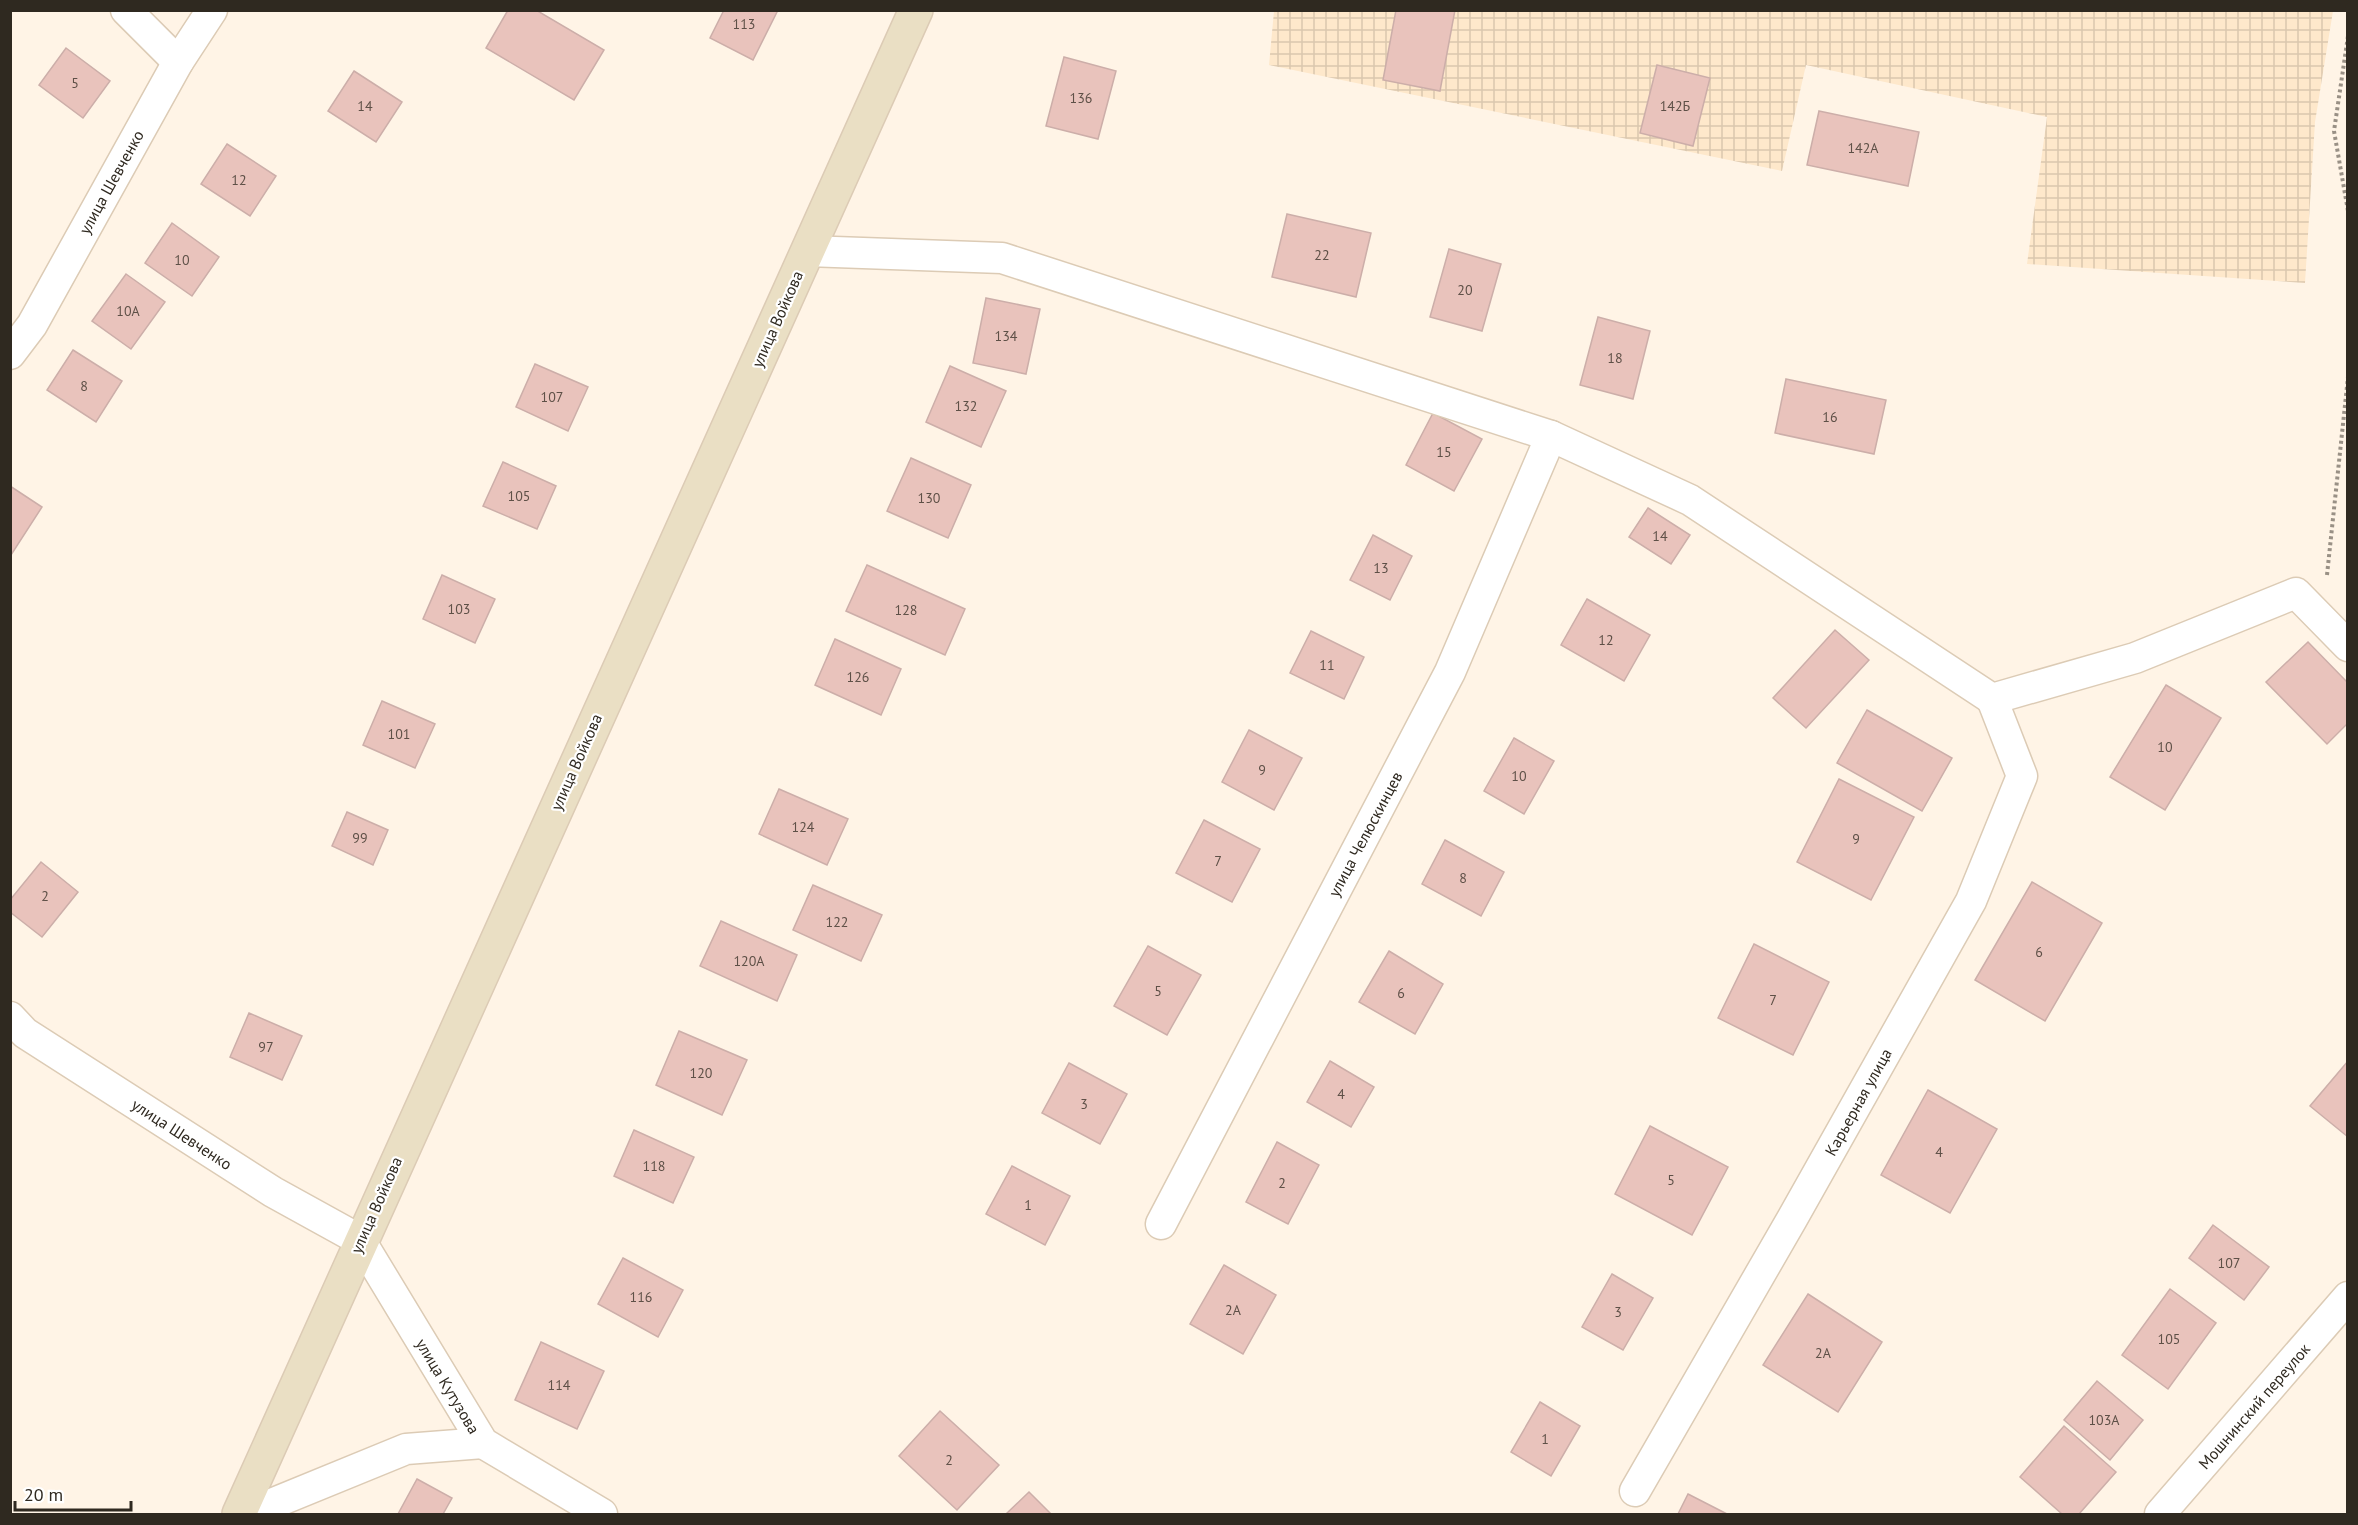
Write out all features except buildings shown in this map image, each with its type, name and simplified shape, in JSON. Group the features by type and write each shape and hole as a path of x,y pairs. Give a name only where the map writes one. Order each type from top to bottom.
{"main road":[{"name":"улица Войкова","path":"238,1515 916,10"}],"street":[{"path":"126,10 178,62"},
{"name":"улица Шевченко","path":"10,354 32,325 178,62 212,10"},
{"path":"807,251 1002,258 1551,436 1690,500 1992,699 2135,658 2296,593 2348,646"},
{"name":"улица Челюскинцев","path":"1161,1224 1450,672 1551,436"},
{"name":"Карьерная улица","path":"1635,1491 1792,1219 1971,901 2022,776 1992,699"},
{"name":"улица Шевченко","path":"10,1017 25,1033 273,1192 360,1240"},
{"name":"улица Кутузова","path":"360,1240 483,1443 602,1515"},
{"name":"Мошнинский переулок","path":"2160,1515 2348,1297"},
{"path":"246,1515 406,1449 483,1443"}],"path":[{"path":"2348,36 2334,131 2348,211"},
{"path":"2322,620 2348,377"}],"shaded area":[{"path":"1274,11 2333,11 2315,122 2305,283 2027,264 2047,117 1806,65 1782,171 1269,65"}]}
